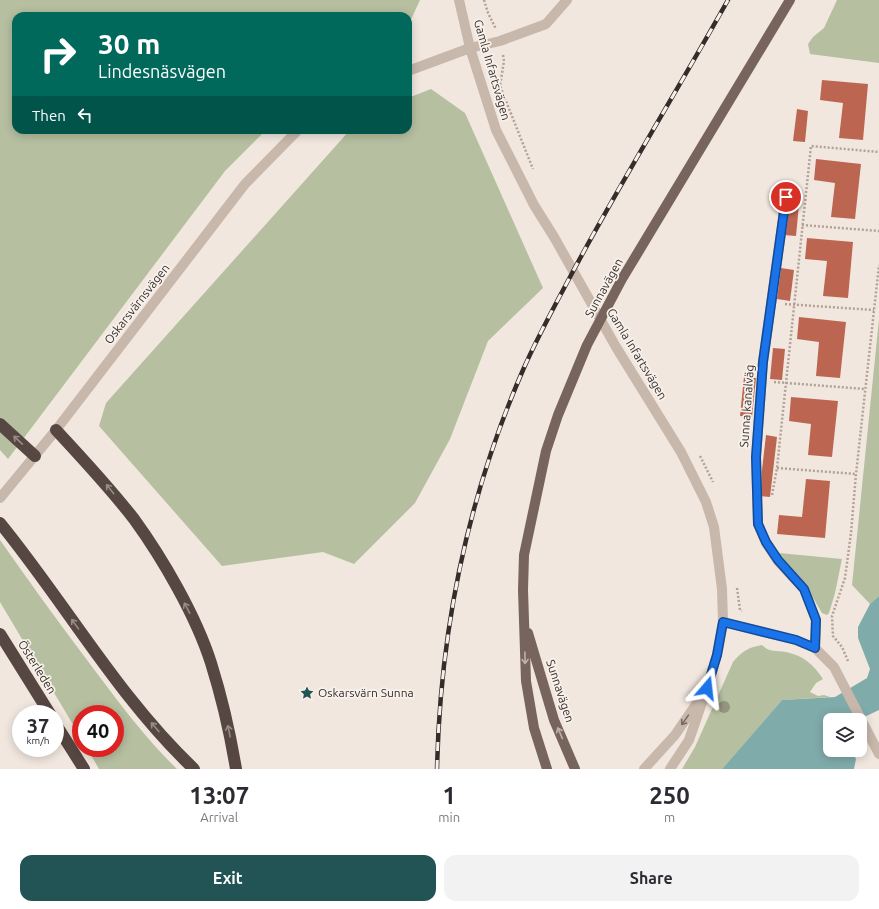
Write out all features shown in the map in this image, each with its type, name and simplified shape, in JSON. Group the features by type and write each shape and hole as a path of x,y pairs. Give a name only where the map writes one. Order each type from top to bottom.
{"highway":[{"path":"0,424 35,456"},
{"path":"56,430 102,479 134,520 153,547 175,584 196,624 211,662 224,708 236,769"},
{"path":"0,523 109,671 143,714 180,756 194,769"},
{"name":"Österleden","path":"0,634 44,705"},
{"path":"64,737 84,769"}],"main road":[{"name":"Sunnavägen","path":"547,768 534,728 526,681 524,619 524,556 546,451 558,415 587,345 622,279 790,0"},
{"name":"Sunnavägen","path":"524,619 554,720 575,769"}],"street":[{"name":"Gamla Infartsvägen","path":"459,0 470,48 496,130 534,205 616,347 681,452 706,502 714,527 722,589 723,622 717,655 689,740 670,769"},
{"path":"412,70 470,48 500,41 546,24 567,0"},
{"name":"Oskarsvärnsvägen","path":"0,498 56,430 245,184 294,134"},
{"name":"Sunna kanalväg","path":"786,197 763,362 756,457 758,524 766,542 778,560 804,589 812,606 816,620 815,648"},
{"path":"723,622 796,640 815,648 834,667 879,754"},
{"name":"Gamla Infartsvägen","path":"644,769 675,735 707,688"}],"path":[{"path":"484,0 500,41 504,61 500,86 535,173"},
{"path":"758,507 771,501 777,468 811,146 879,152"},
{"path":"802,225 879,231"},
{"path":"846,658 842,647 833,636 832,616 845,578 879,265"},
{"path":"772,302 794,305 874,310"},
{"path":"762,380 865,389"},
{"path":"777,468 856,474"}],"green space":[{"path":"0,0 420,0 412,17 412,12 12,12 12,134 262,134 225,171 8,459 0,450"},
{"path":"837,0 879,0 879,63 810,54 808,44 813,37 824,28"},
{"path":"431,89 465,113 543,288 488,341 450,439 415,503 354,564 323,552 222,566 99,426 106,403 346,134 412,134 412,96"},
{"path":"879,319 879,596 870,604 852,585"},
{"path":"0,540 121,705 72,705 72,723 64,709 64,705 61,705 0,602"},
{"path":"779,553 842,559 835,593 827,615 822,613 805,584 780,558"},
{"path":"762,645 770,650 786,652 808,661 823,679 816,683 810,692 818,696 824,695 830,697 782,700 722,769 682,769 695,747 733,662 746,650"},
{"path":"124,709 146,736 177,769 99,769 92,757 124,757"}],"water":[{"path":"879,596 879,710 867,716 867,713 823,713 823,757 855,757 856,759 854,769 722,769 782,700 835,697 867,678 870,669 858,638 858,627 870,604"}],"building":[{"path":"822,80 868,84 863,140 839,138 843,103 820,100"},
{"path":"797,109 808,111 805,142 793,141"},
{"path":"816,159 861,164 855,219 831,217 835,183 814,180"},
{"path":"787,203 799,204 796,236 784,235"},
{"path":"807,238 853,242 848,298 823,296 827,261 805,259"},
{"path":"781,268 794,270 790,301 777,299"},
{"path":"799,317 846,322 840,378 816,376 819,342 797,339"},
{"path":"773,348 785,349 782,380 770,379"},
{"path":"744,377 756,378 752,417 740,416"},
{"path":"791,397 838,401 832,457 808,455 811,424 789,421"},
{"path":"766,435 777,437 770,497 759,496"},
{"path":"806,479 830,481 825,538 777,534 779,515 802,517"}],"railway":[{"path":"437,769 439,718 444,667 460,565 472,515 504,418 528,358 570,277 608,207 728,0"}],"place":[{"name":"Oskarsvärn Sunna","path":"307,693"}],"route":[{"path":"707,688 717,655 723,622 796,640 815,648 816,620 812,606 804,589 778,560 766,542 758,524 756,457 763,362 786,197"}]}
